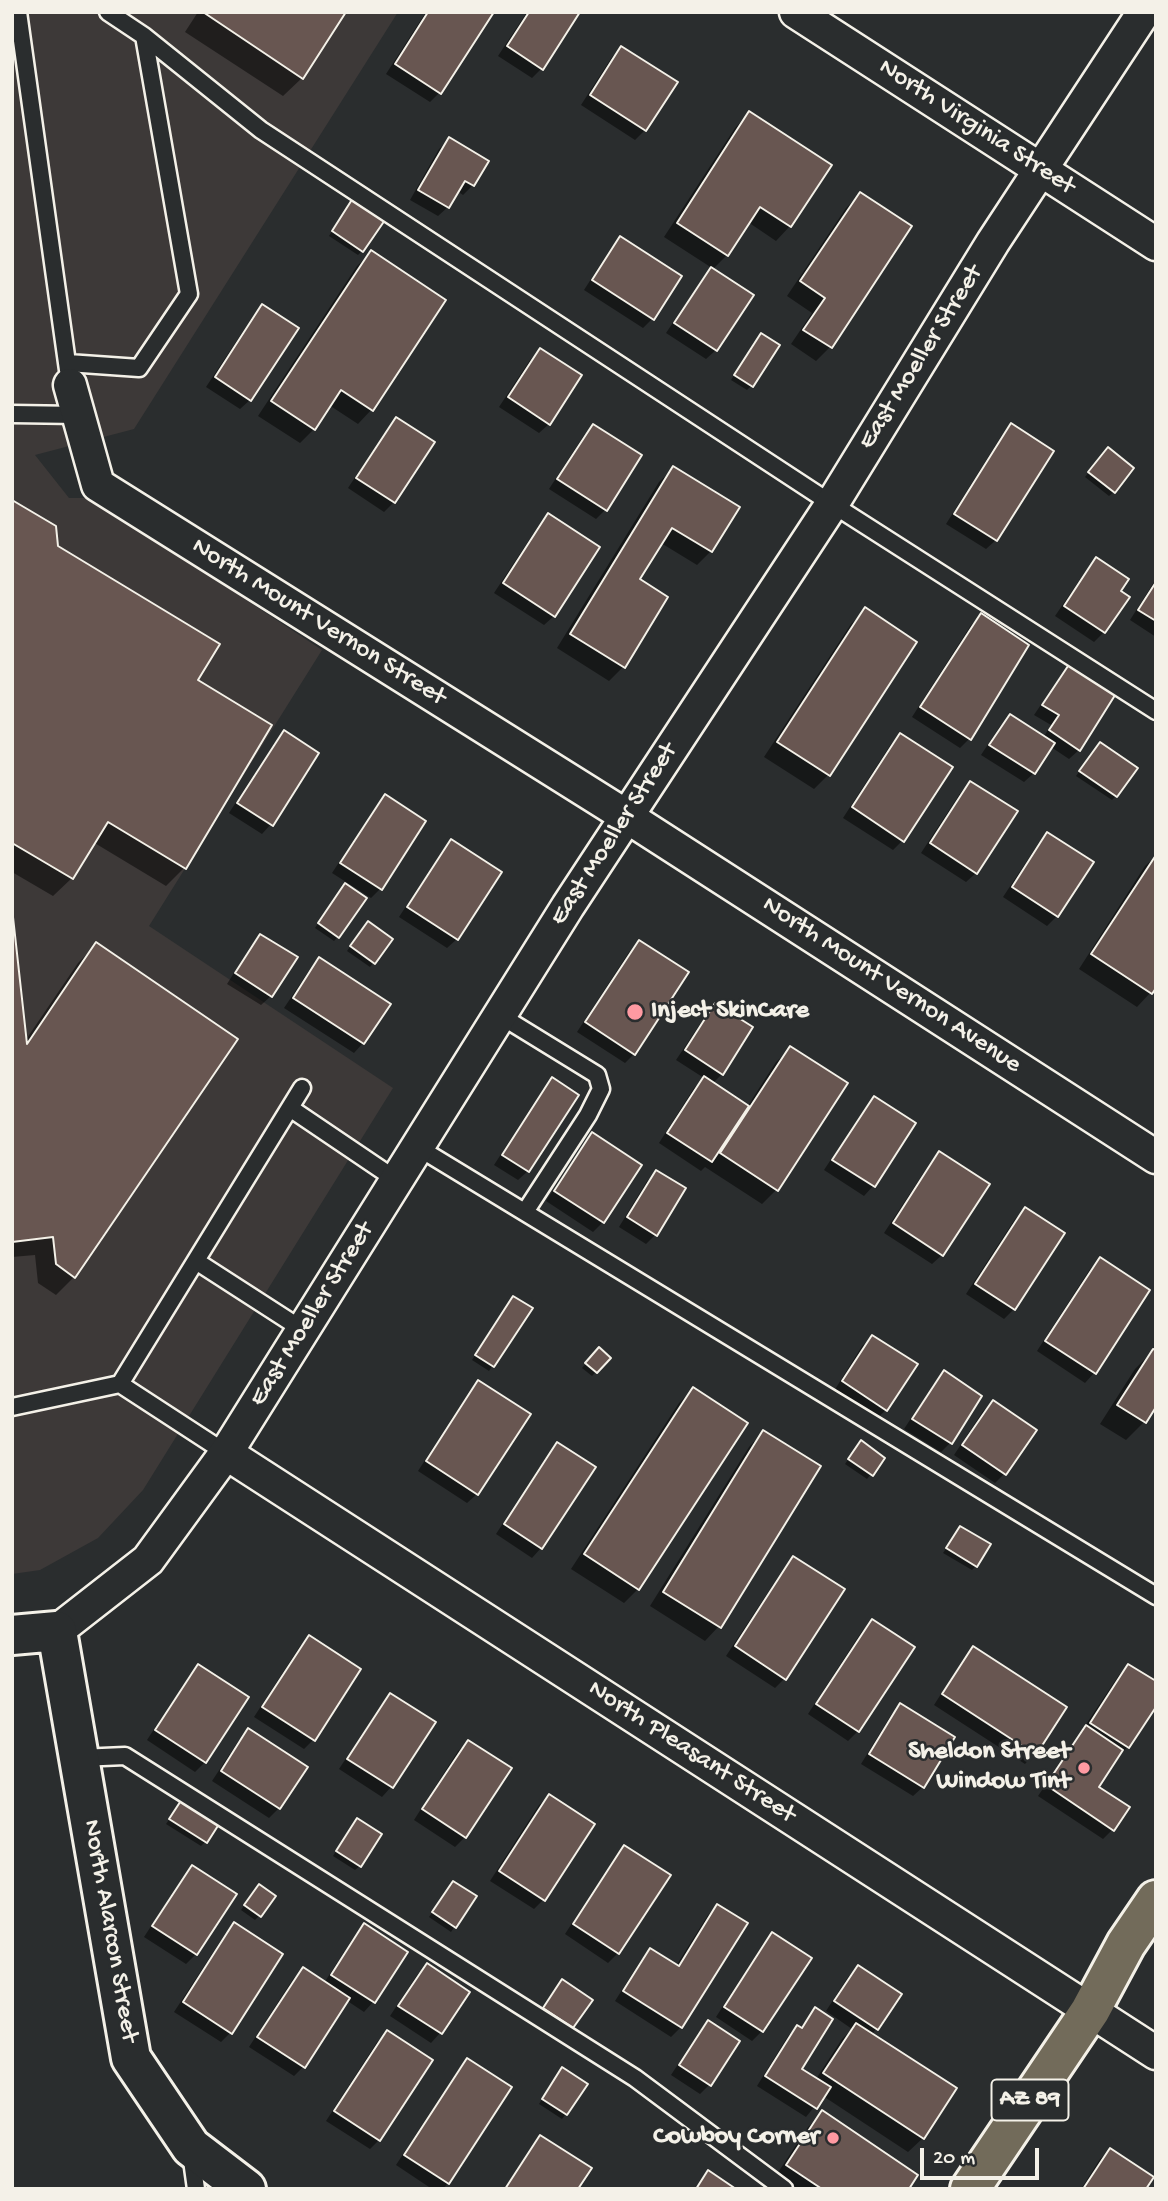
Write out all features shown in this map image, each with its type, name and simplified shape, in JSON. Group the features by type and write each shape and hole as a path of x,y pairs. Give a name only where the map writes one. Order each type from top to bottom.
{"main road":[{"name":"AZ 89","path":"970,2189 1090,2011 1126,1944 1156,1900"}],"street":[{"name":"North Virginia Street","path":"796,12 1156,244"},
{"name":"East Moeller Street","path":"57,1630 148,1560 226,1452 626,816 832,503 993,242 1144,12"},
{"name":"North Mount Vernon Street","path":"72,388 98,485 626,816"},
{"name":"North Mount Vernon Avenue","path":"626,816 1156,1157"},
{"name":"North Pleasant Street","path":"226,1452 1156,2053"},
{"path":"12,1635 57,1630"},
{"name":"North Alarcon Street","path":"57,1630 131,2058 191,2147 246,2189"}],"lane":[{"path":"18,12 72,388"},
{"path":"108,12 144,36 261,130 1156,711"},
{"path":"12,414 72,388 139,368 189,294 144,36"},
{"path":"501,1016 597,1075 601,1089 588,1115 525,1212"},
{"path":"120,1384 302,1088"},
{"path":"290,1108 398,1181"},
{"path":"419,1148 1156,1596"},
{"path":"196,1261 303,1330"},
{"path":"12,1407 120,1384 226,1452"},
{"path":"80,1758 125,1756 635,2078 784,2189"},
{"path":"191,2147 196,2189"}],"shaded area":[{"path":"12,12 398,12 134,429 35,455 69,498 92,498 322,650 149,926 393,1088 143,1490 98,1538 40,1570 12,1574"}],"building":[{"path":"203,12 346,12 303,79"},
{"path":"428,12 494,12 441,94 395,64"},
{"path":"529,12 580,12 543,70 507,46"},
{"path":"621,46 678,82 646,131 590,95"},
{"path":"749,111 832,165 791,227 760,207 728,256 677,223"},
{"path":"449,137 489,161 474,186 465,181 449,208 418,190"},
{"path":"860,192 912,226 832,348 803,330 825,298 800,281"},
{"path":"353,198 385,220 363,252 332,231"},
{"path":"620,236 682,276 654,320 592,280"},
{"path":"371,250 446,300 373,411 341,390 315,430 271,401"},
{"path":"711,267 754,295 717,351 674,323"},
{"path":"262,304 299,328 251,401 215,377"},
{"path":"761,333 780,345 753,387 734,375"},
{"path":"540,348 582,375 550,425 508,397"},
{"path":"396,417 435,442 395,503 356,478"},
{"path":"1011,423 1054,451 997,541 954,514"},
{"path":"593,424 642,455 607,511 557,479"},
{"path":"1108,447 1134,468 1115,493 1088,472"},
{"path":"673,466 740,507 712,552 672,528 640,579 668,597 625,668 570,634"},
{"path":"12,500 56,526 58,546 220,644 198,680 272,725 186,869 108,822 73,879 12,843"},
{"path":"548,513 600,547 555,617 503,583"},
{"path":"1096,557 1129,579 1121,591 1130,597 1105,633 1064,606"},
{"path":"1156,582 1156,621 1138,610"},
{"path":"865,607 917,642 830,776 777,742"},
{"path":"981,613 1029,645 971,740 920,707"},
{"path":"1070,663 1117,692 1080,751 1049,730 1059,715 1042,705"},
{"path":"1010,714 1055,743 1035,774 989,745"},
{"path":"284,730 319,753 273,826 237,803"},
{"path":"900,733 953,767 904,842 852,807"},
{"path":"1100,742 1138,768 1117,797 1079,771"},
{"path":"970,781 1018,811 977,874 930,843"},
{"path":"385,794 426,821 382,890 340,863"},
{"path":"1047,832 1094,862 1058,917 1012,887"},
{"path":"451,839 502,872 458,940 407,907"},
{"path":"1156,855 1156,988 1152,994 1091,954"},
{"path":"345,883 367,898 339,938 318,923"},
{"path":"12,908 27,1044 96,942 238,1039 75,1278 56,1264 53,1237 12,1242"},
{"path":"368,921 393,939 375,964 350,946"},
{"path":"260,934 298,957 272,997 235,973"},
{"path":"639,940 689,972 635,1055 585,1022"},
{"path":"319,957 391,1004 364,1044 293,998"},
{"path":"715,1003 753,1027 723,1075 685,1050"},
{"path":"790,1046 848,1083 778,1191 720,1153"},
{"path":"704,1076 749,1106 712,1162 667,1133"},
{"path":"552,1077 579,1095 529,1172 502,1155"},
{"path":"874,1096 916,1123 875,1187 832,1160"},
{"path":"592,1132 642,1165 604,1223 554,1191"},
{"path":"939,1151 990,1184 943,1256 893,1223"},
{"path":"656,1170 686,1188 657,1236 627,1217"},
{"path":"1025,1207 1065,1233 1015,1310 975,1284"},
{"path":"1100,1257 1150,1290 1096,1374 1045,1341"},
{"path":"513,1296 533,1308 494,1367 475,1355"},
{"path":"872,1335 918,1364 887,1411 842,1381"},
{"path":"599,1347 611,1358 597,1373 585,1363"},
{"path":"1153,1349 1156,1350 1156,1407 1146,1423 1117,1405"},
{"path":"944,1370 982,1396 952,1444 912,1419"},
{"path":"478,1380 531,1414 478,1495 426,1461"},
{"path":"693,1387 748,1423 639,1590 584,1554"},
{"path":"993,1400 1037,1430 1006,1475 962,1445"},
{"path":"763,1430 821,1466 721,1628 663,1592"},
{"path":"861,1440 885,1458 873,1476 848,1459"},
{"path":"557,1442 596,1467 542,1549 504,1524"},
{"path":"960,1526 991,1544 977,1567 946,1548"},
{"path":"793,1556 845,1589 786,1680 735,1646"},
{"path":"872,1619 915,1647 859,1732 816,1704"},
{"path":"309,1635 361,1669 315,1741 262,1707"},
{"path":"973,1646 1067,1707 1036,1755 942,1694"},
{"path":"198,1664 249,1697 206,1763 155,1730"},
{"path":"1128,1664 1156,1681 1156,1707 1129,1748 1090,1723"},
{"path":"390,1693 436,1722 393,1788 347,1759"},
{"path":"900,1703 955,1737 924,1788 869,1754"},
{"name":"Sheldon Street Window Tint","path":"1086,1725 1123,1750 1099,1787 1130,1807 1114,1831 1046,1785"},
{"path":"248,1728 308,1767 280,1809 221,1771"},
{"path":"468,1740 512,1768 466,1838 422,1809"},
{"path":"549,1794 595,1824 545,1901 499,1871"},
{"path":"184,1796 221,1821 207,1843 169,1819"},
{"path":"357,1818 382,1834 361,1867 336,1851"},
{"path":"624,1845 671,1875 619,1954 573,1924"},
{"path":"192,1865 237,1894 197,1955 152,1926"},
{"path":"453,1881 477,1896 456,1928 432,1912"},
{"path":"259,1884 276,1896 261,1917 244,1905"},
{"path":"717,1904 748,1923 682,2028 623,1991 650,1948 679,1966"},
{"path":"234,1922 283,1954 232,2034 183,2002"},
{"path":"364,1923 408,1952 375,2003 331,1975"},
{"path":"772,1932 812,1958 763,2032 724,2007"},
{"path":"427,1963 470,1992 442,2034 398,2006"},
{"path":"858,1965 902,1994 878,2030 834,2001"},
{"path":"303,1967 350,1998 305,2068 257,2037"},
{"path":"562,1979 593,2000 573,2028 543,2008"},
{"path":"815,2007 833,2019 802,2069 831,2087 817,2109 765,2076 797,2025 802,2028"},
{"path":"708,2020 740,2041 711,2086 679,2065"},
{"path":"856,2023 957,2088 924,2139 823,2073"},
{"path":"387,2030 433,2060 380,2141 334,2111"},
{"path":"467,2058 512,2087 449,2184 404,2155"},
{"path":"562,2067 588,2084 567,2115 542,2099"},
{"name":"Cowboy Corner","path":"822,2110 918,2175 909,2189 822,2189 786,2165"},
{"path":"540,2135 592,2168 578,2189 505,2189"},
{"path":"1110,2148 1154,2177 1146,2189 1083,2189"},
{"path":"708,2170 736,2189 696,2189"}],"place":[{"name":"Inject SkinCare","path":"635,1012"},
{"name":"Sheldon Street Window Tint","path":"1084,1768"},
{"name":"Cowboy Corner","path":"833,2138"}]}
